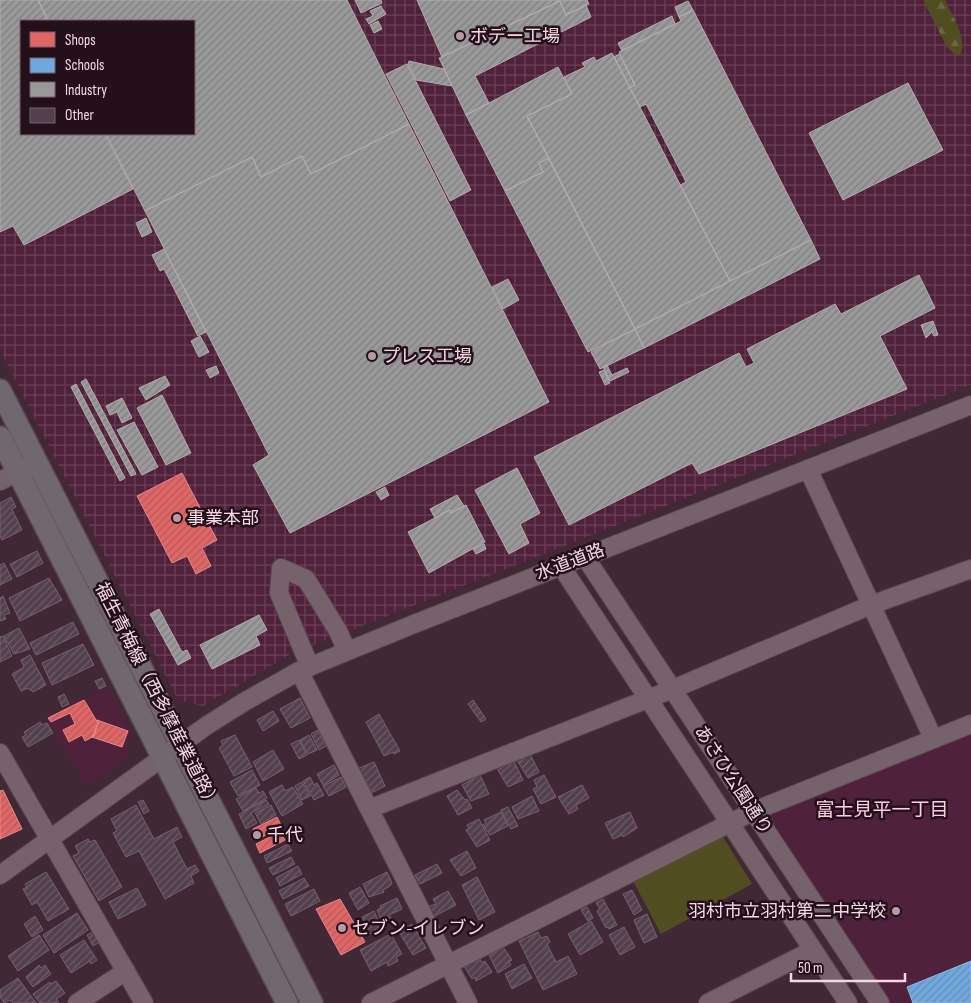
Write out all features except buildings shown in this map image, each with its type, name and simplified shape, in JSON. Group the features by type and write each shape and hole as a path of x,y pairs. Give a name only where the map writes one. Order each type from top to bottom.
{"main road":[{"name":"福生青梅線（西多摩産業道路）","path":"0,390 182,744 312,1003"},
{"name":"福生青梅線（西多摩産業道路）","path":"0,437 9,477 163,758 287,1003"}],"street":[{"name":"水道道路","path":"0,875 182,744 244,702 305,669 561,566 971,406"},
{"path":"9,477 37,463"},
{"path":"808,469 933,738"},
{"name":"あさひ公園通り","path":"586,557 880,1003"},
{"name":"あさひ公園通り","path":"561,566 848,1003"},
{"path":"347,651 338,631 306,580 281,568 279,593 305,669 369,809 468,1003"},
{"path":"369,809 673,689 871,605 971,569"},
{"path":"371,1003 754,811 971,724"},
{"path":"0,753 144,1003"},
{"path":"708,1003 813,950"},
{"path":"88,1000 126,972"}],"shaded area":[{"path":"0,0 971,0 971,385 291,654 203,706 178,700 0,350"},
{"path":"108,687 132,734 126,759 87,787 46,718"},
{"name":"羽村市立羽村第二中学校","path":"971,730 971,1003 882,1003 760,819"}],"green space":[{"path":"923,0 945,0 960,33 962,40 961,54 955,55 947,47"},
{"path":"720,832 752,884 661,934 631,877"}],"place":[{"name":"ボデー工場","path":"460,36"},
{"name":"プレス工場","path":"372,356"},
{"name":"事業本部","path":"177,518"},
{"name":"千代","path":"257,835"},
{"name":"羽村市立羽村第二中学校","path":"896,911"},
{"name":"セブン-イレブン","path":"342,928"}],"district":[{"name":"富士見平一丁目","path":"882,810"}]}
